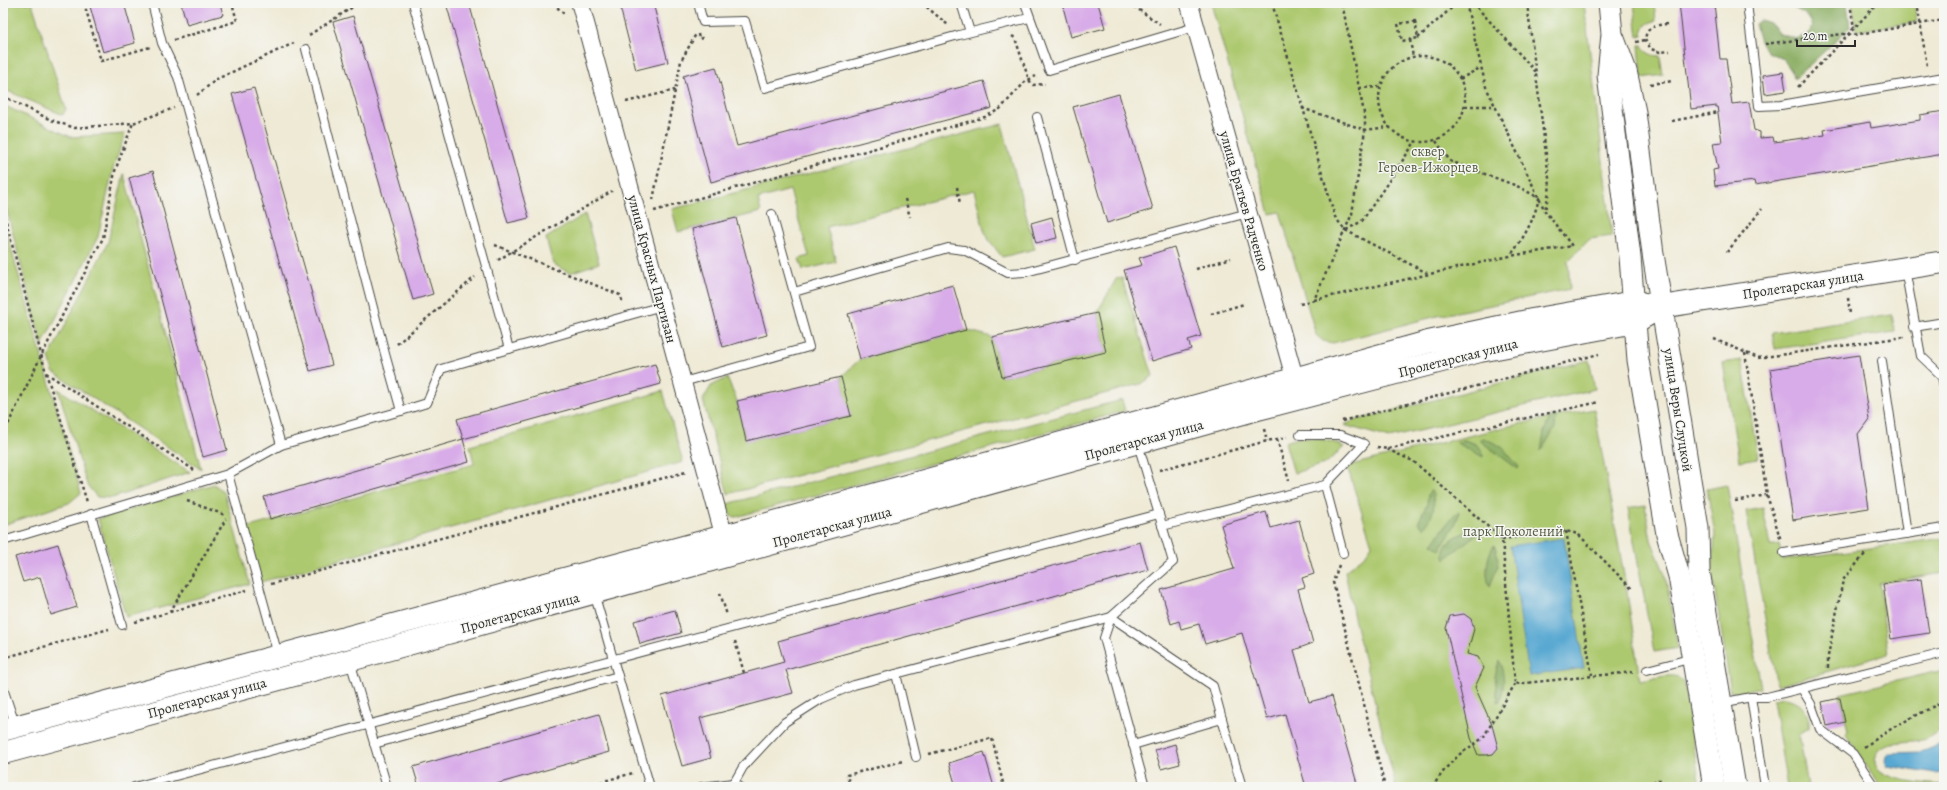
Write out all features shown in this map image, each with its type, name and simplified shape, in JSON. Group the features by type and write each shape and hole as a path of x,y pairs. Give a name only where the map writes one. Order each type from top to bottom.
{"main road":[{"name":"Пролетарская улица","path":"10,729 724,536 1297,388 1480,351 1634,312 1944,262"},
{"name":"Пролетарская улица","path":"3,753 350,660 1137,442 1297,388"}],"street":[{"name":"улица Красных Партизан","path":"580,3 724,536"},
{"name":"улица Братьев Радченко","path":"1189,3 1297,388"},
{"name":"улица Веры Слуцкой","path":"1609,3 1612,34 1608,75 1630,257 1638,360 1667,534 1679,576 1714,787"},
{"name":"улица Веры Слуцкой","path":"1612,34 1626,71 1635,112 1653,254 1696,521 1699,571 1735,787"}],"lane":[{"path":"152,3 162,43 178,77 281,445"},
{"path":"413,3 509,349"},
{"path":"698,3 703,22 745,21 764,88 970,32 1030,18"},
{"path":"961,3 970,32"},
{"path":"1025,3 1049,70 1196,27"},
{"path":"1747,3 1759,106 1781,105 1944,77"},
{"path":"306,49 401,411"},
{"path":"1037,117 1075,260"},
{"path":"794,292 948,248 964,250 1008,273 1026,272 1248,213"},
{"path":"683,382 809,347 772,214"},
{"path":"1904,268 1914,327 1921,356 1942,376 1944,387"},
{"path":"3,540 228,474 281,445 401,411 427,402 441,369 662,306"},
{"path":"1914,327 1944,322"},
{"path":"1882,361 1907,534"},
{"path":"1162,526 1325,485 1364,444 1340,435 1300,435"},
{"path":"702,787 737,785 743,767 785,722 821,699 854,686 896,674 1111,617 1173,562 1137,442"},
{"path":"228,474 279,656"},
{"path":"1325,485 1343,553"},
{"path":"91,514 122,625"},
{"path":"134,787 1158,514"},
{"path":"1784,553 1944,528"},
{"path":"594,593 650,787"},
{"path":"1111,617 1213,686 1242,787"},
{"path":"1111,617 1104,638 1144,787"},
{"path":"1721,703 1751,697 1767,697 1944,653"},
{"path":"1647,670 1693,658"},
{"path":"350,660 387,787"},
{"path":"896,674 916,757"},
{"path":"374,744 618,676"},
{"path":"3,688 10,729"},
{"path":"1802,689 1811,704 1820,729 1853,754 1872,783 1879,787"},
{"path":"1751,697 1765,787"},
{"path":"1133,745 1222,719"}],"path":[{"path":"553,3 570,20"},
{"path":"922,3 959,35"},
{"path":"1129,3 1161,24"},
{"path":"1272,3 1335,217 1345,230 1427,274"},
{"path":"1314,300 1352,214 1365,130 1365,118 1342,3"},
{"path":"1418,38 1415,21 1398,24 1402,41 1418,38 1457,3"},
{"path":"1300,304 1510,256 1572,246 1545,211 1486,87 1480,68 1466,3"},
{"path":"1473,3 1536,72"},
{"path":"1527,3 1550,186 1545,211"},
{"path":"1850,3 1854,28"},
{"path":"1781,105 1878,3"},
{"path":"1917,3 1929,80"},
{"path":"1752,46 1944,20"},
{"path":"703,22 681,61 650,212 985,117 1000,109 1026,81 1049,70"},
{"path":"1667,24 1651,27 1647,31 1645,40 1651,49 1660,52 1670,51"},
{"path":"1410,40 1413,57"},
{"path":"1634,42 1645,40"},
{"path":"1413,57 1427,57 1441,60 1452,68 1460,79 1465,92 1465,106 1460,121 1449,133 1436,141 1415,142 1401,137 1389,127 1382,115 1379,101 1381,87 1388,73 1399,63 1413,57"},
{"path":"1460,79 1480,68"},
{"path":"1649,84 1673,81"},
{"path":"1359,88 1381,87"},
{"path":"608,107 675,90"},
{"path":"1465,106 1495,106"},
{"path":"1302,107 1365,130 1389,127"},
{"path":"1672,121 1719,112"},
{"path":"3,435 103,238 115,171 133,123"},
{"path":"1436,141 1450,161 1517,186 1539,198"},
{"path":"1345,230 1362,221 1415,142"},
{"path":"957,187 960,204"},
{"path":"1510,256 1520,243 1531,224 1539,198"},
{"path":"905,199 910,217"},
{"path":"1727,252 1762,209"},
{"path":"3,210 46,373 91,514"},
{"path":"478,239 620,295 626,316"},
{"path":"1196,269 1231,258"},
{"path":"1211,314 1244,304"},
{"path":"1714,339 1758,358 1916,336"},
{"path":"1745,353 1767,495 1784,553"},
{"path":"1336,423 1599,354"},
{"path":"46,373 209,480"},
{"path":"1387,449 1599,402"},
{"path":"1146,474 1277,439 1300,435"},
{"path":"1277,439 1293,493"},
{"path":"1364,444 1387,449 1413,461 1502,540 1516,684 1483,738 1460,754 1446,768 1432,787"},
{"path":"3,658 259,587 686,472"},
{"path":"166,493 228,516 170,612"},
{"path":"1736,501 1767,495"},
{"path":"1502,540 1566,531 1578,534 1633,590"},
{"path":"1566,531 1592,675"},
{"path":"1827,682 1828,656 1843,580 1879,538"},
{"path":"1343,553 1333,582 1385,787"},
{"path":"1516,684 1647,670"},
{"path":"1853,754 1894,727 1944,701"},
{"path":"992,738 1004,787"},
{"path":"583,787 645,770"},
{"path":"1641,787 1662,779"}],"green space":[{"path":"3,3 32,3 66,109 63,115 3,89"},
{"name":"сквер Героев-Ижорцев","path":"1211,3 1584,3 1612,236 1590,239 1568,261 1570,289 1437,316 1333,343 1323,341 1316,335 1280,212 1270,214"},
{"path":"1634,3 1654,3 1656,21 1650,22 1643,30 1642,36 1638,37"},
{"path":"1789,3 1847,3 1850,27 1795,79 1791,70 1783,59 1768,52 1760,42 1755,24 1761,20 1770,23 1780,34 1796,39 1808,34 1813,26 1810,20 1805,14"},
{"path":"1852,3 1914,3 1917,22 1856,31"},
{"path":"1639,45 1642,45 1649,54 1660,56 1663,75 1642,78"},
{"path":"3,105 71,137 125,134 113,169 98,237 42,345 3,196"},
{"path":"1002,124 1035,249 1002,257 989,240 984,230 974,190 827,227 836,262 803,270 799,259 809,256 790,190 758,199 761,212 678,232 672,209"},
{"path":"124,174 201,469 53,372 49,357 108,242"},
{"path":"585,214 599,263 570,273 553,264 546,238"},
{"path":"3,220 81,493 69,503 3,525"},
{"path":"1122,278 1153,376 1141,384 728,494 703,400 711,386 727,378 737,401 746,441 850,416 841,377 860,359 966,330 992,337 1002,377 1106,352 1097,313 1116,279"},
{"path":"1892,315 1895,332 1775,349 1772,333"},
{"path":"1589,360 1595,389 1389,438 1344,425 1353,421"},
{"path":"1742,360 1758,458 1739,461 1723,363"},
{"path":"58,389 190,472 112,498 97,497 87,485"},
{"path":"663,391 683,462 261,582 246,528 474,464 470,446"},
{"path":"1122,400 1125,411 736,517 731,516 727,504"},
{"name":"парк Поколений","path":"1594,409 1627,592 1640,681 1664,676 1675,676 1684,682 1700,787 1396,787 1354,618 1345,571 1366,554 1372,545 1347,466 1509,426"},
{"path":"1556,416 1555,428 1541,451 1544,432 1550,417"},
{"path":"1298,438 1310,438 1333,442 1344,447 1325,464 1294,473 1285,442"},
{"path":"1484,438 1502,447 1519,467 1518,469 1479,440"},
{"path":"1464,440 1474,443 1479,447 1483,453 1483,457 1457,443"},
{"path":"214,484 224,492 250,584 126,617 98,519"},
{"path":"1727,485 1761,688 1738,693 1731,692 1712,573 1715,534 1707,489"},
{"path":"1431,490 1434,505 1432,515 1424,528 1418,523 1427,504 1428,495"},
{"path":"1645,505 1651,540 1665,574 1678,648 1654,652 1628,508"},
{"path":"1763,508 1770,546 1779,544 1783,560 1944,538 1944,573 1879,583 1888,654 1777,686 1746,511"},
{"path":"1459,511 1454,526 1440,550 1432,544 1452,517"},
{"path":"1479,529 1480,531 1445,559 1444,552 1449,542 1461,534"},
{"path":"1494,545 1498,556 1498,561 1490,586 1487,576 1487,565"},
{"path":"1499,660 1504,680 1502,695 1500,701 1498,702 1495,676"},
{"path":"1944,670 1944,727 1926,739 1894,743 1880,749 1876,755 1875,764 1879,770 1895,778 1944,785 1944,787 1887,787 1878,783 1845,733 1848,731 1840,694"},
{"path":"1782,698 1793,700 1798,703 1806,711 1808,717 1809,728 1799,734 1808,786 1787,787 1773,700"}],"water":[{"path":"1564,538 1584,668 1529,676 1510,546"},
{"path":"1944,743 1944,773 1935,774 1888,766 1885,761 1886,756 1890,753 1920,752"}],"building":[{"path":"89,3 124,3 135,43 103,52"},
{"path":"181,3 220,3 223,15 187,25"},
{"path":"446,3 469,3 529,218 508,223"},
{"path":"619,3 653,3 668,62 636,70"},
{"path":"1062,3 1098,3 1105,28 1071,37"},
{"path":"1679,3 1714,3 1720,59 1726,59 1732,104 1749,102 1754,130 1760,132 1760,138 1773,137 1774,142 1825,135 1824,130 1870,122 1871,128 1920,120 1920,115 1944,111 1944,154 1755,185 1754,181 1715,186 1713,170 1718,169 1713,143 1722,142 1717,106 1691,109"},
{"path":"353,16 433,294 413,300 333,22"},
{"path":"716,67 737,146 984,81 992,108 711,182 683,76"},
{"path":"1783,72 1786,91 1765,94 1763,75"},
{"path":"254,88 332,365 310,371 232,94"},
{"path":"1119,94 1153,209 1107,223 1073,107"},
{"path":"153,171 227,450 203,457 129,178"},
{"path":"1052,217 1057,238 1036,243 1031,223"},
{"path":"736,218 767,335 723,347 692,229"},
{"path":"1174,247 1201,336 1188,340 1191,349 1152,361 1124,270 1142,265 1139,258"},
{"path":"953,285 966,330 860,359 848,314"},
{"path":"1097,313 1106,352 1002,377 992,337"},
{"path":"1859,355 1869,419 1858,434 1869,508 1793,520 1770,369"},
{"path":"655,364 661,384 463,439 457,419"},
{"path":"841,377 851,416 746,441 737,401"},
{"path":"463,439 469,462 270,519 264,497"},
{"path":"1266,512 1271,528 1299,520 1314,574 1302,578 1305,587 1298,589 1313,643 1294,650 1309,702 1332,696 1358,787 1306,787 1285,714 1267,719 1242,633 1205,644 1199,624 1181,629 1179,621 1171,624 1161,590 1234,569 1221,525"},
{"path":"1140,542 1148,570 786,670 793,693 700,718 711,758 682,766 662,696 784,662 778,641"},
{"path":"58,544 77,607 51,615 40,577 23,582 15,557"},
{"path":"1921,579 1929,633 1891,639 1883,584"},
{"path":"675,610 681,633 640,644 634,621"},
{"path":"1464,614 1471,619 1474,629 1467,654 1478,657 1484,668 1475,687 1492,725 1498,748 1493,754 1478,755 1471,738 1446,628 1450,616"},
{"path":"1840,698 1845,722 1827,726 1822,702"},
{"path":"599,714 609,752 486,787 419,787 413,767"},
{"path":"1175,744 1180,764 1161,769 1155,750"},
{"path":"984,752 994,787 956,787 949,763"}]}
